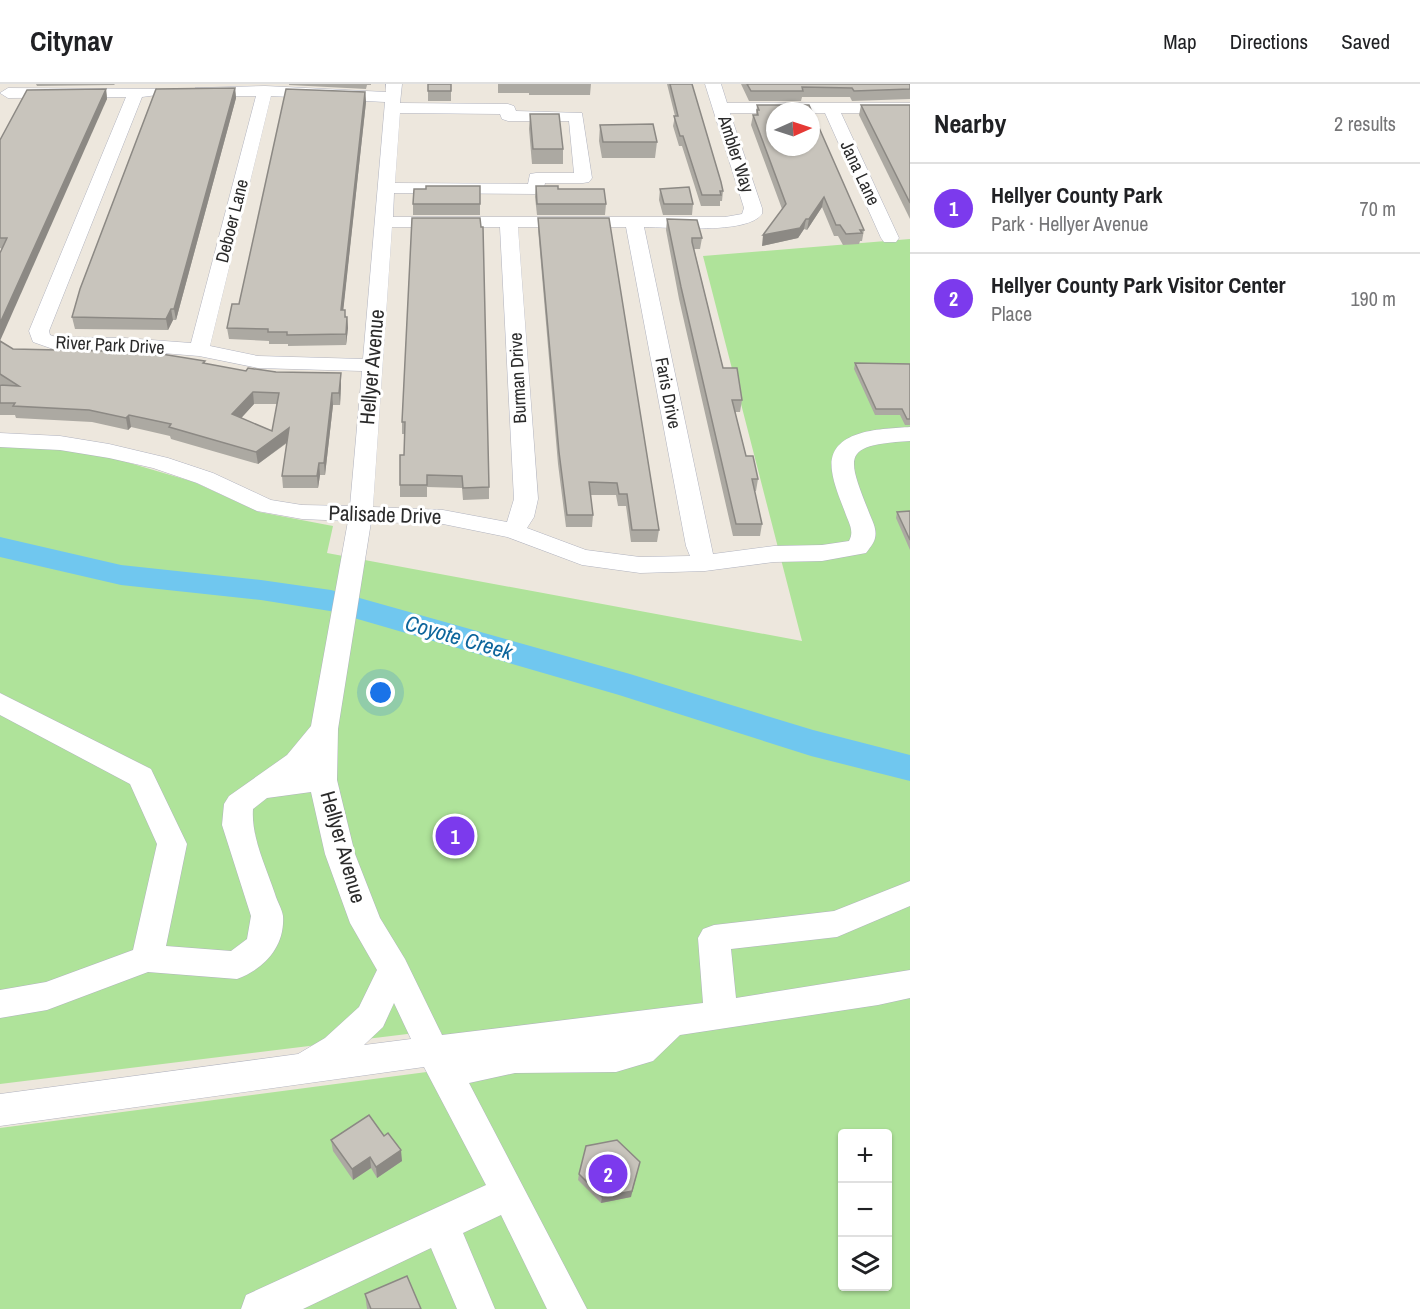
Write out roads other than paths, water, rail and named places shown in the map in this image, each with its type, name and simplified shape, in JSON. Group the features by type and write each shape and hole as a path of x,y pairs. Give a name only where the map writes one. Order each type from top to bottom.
{"street":[{"name":"Ambler Way","path":"384,222 737,221 748,218 753,214 753,208 713,84"},
{"path":"7,95 265,91 393,96 508,109 508,116 576,116 583,178 536,178 537,189 386,188"},
{"name":"Deboer Lane","path":"199,350 265,91"},
{"name":"River Park Drive","path":"136,92 39,331 40,338 53,343 125,344 199,350 258,362 373,365"},
{"name":"Hellyer Avenue","path":"393,96 359,525 324,729 323,780 344,864 366,923 394,969 439,1062 568,1309"},
{"path":"722,108 910,108"},
{"name":"Jana Lane","path":"831,108 890,238"},
{"name":"Burman Drive","path":"509,222 526,499 522,517 513,531"},
{"name":"Faris Drive","path":"634,222 698,546 705,563"},
{"name":"Palisade Drive","path":"0,440 60,443 160,463 205,478 265,506 359,525 443,517 513,531 582,557 640,565 705,563 774,554 822,553 857,548 863,540 864,531 840,465 843,453 853,444 871,436 910,434"},
{"path":"0,703 141,777 172,844 147,958"},
{"path":"0,1004 47,996 147,958 237,965 262,946 267,916 237,825 239,804 297,762 324,729"},
{"path":"260,788 323,780"},
{"path":"721,1015 714,938 837,924 910,893"},
{"path":"303,1069 337,1049 370,1017 394,969"},
{"path":"0,1110 303,1069 439,1062 485,1063 534,1057 616,1057 641,1050 660,1035 672,1021 878,991 910,984"},
{"path":"260,1309 509,1193"},
{"path":"440,1225 476,1309"}],"waterway":[{"name":"Coyote Creek","path":"0,547 121,575 261,590 331,601 630,686 811,743 910,768"}],"place":[{"name":"Hellyer County Park","path":"455,836"},
{"name":"Hellyer County Park Visitor Center","path":"608,1174"}]}
